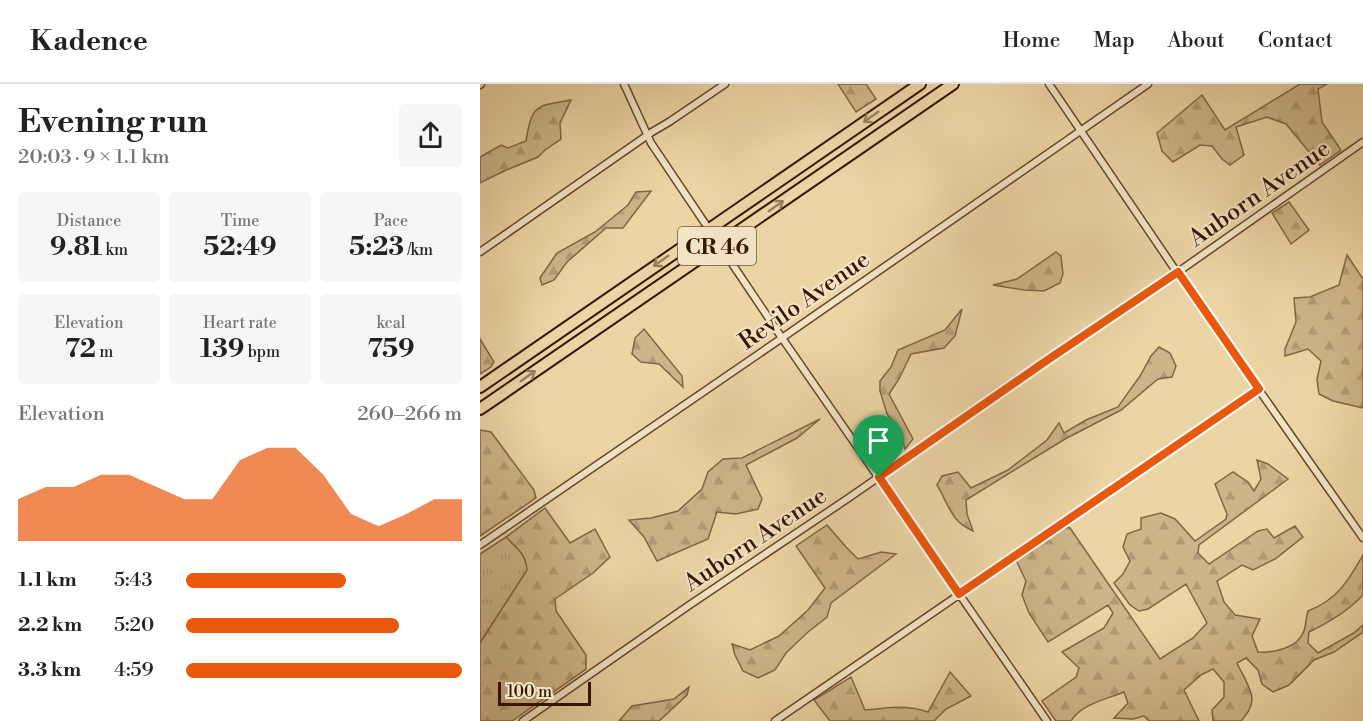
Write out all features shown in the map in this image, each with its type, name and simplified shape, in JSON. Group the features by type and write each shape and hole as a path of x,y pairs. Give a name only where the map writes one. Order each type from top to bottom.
{"highway":[{"name":"CR 46","path":"480,387 920,84"},
{"name":"CR 46","path":"480,409 953,84"}],"street":[{"path":"624,84 647,137 782,338 1047,721"},
{"path":"480,252 725,84"},
{"path":"1049,84 1363,538"},
{"name":"Revilo Avenue","path":"480,545 1149,84"},
{"name":"Auborn Avenue","path":"523,721 1178,272 1363,142"},
{"path":"775,721 1259,389"}],"green space":[{"path":"838,84 866,84 876,99 856,112"},
{"path":"1300,84 1327,84 1318,89 1322,122 1341,150 1320,165 1286,124 1267,117 1236,127 1244,155 1230,165 1212,146 1200,145 1173,162 1162,151 1157,133 1202,95 1225,130"},
{"path":"571,100 560,123 561,139 538,157 480,183 480,157 501,145 508,148 526,141 531,120 538,109"},
{"path":"651,191 623,228 606,228 567,262 554,280 542,285 540,278 557,253 595,232 628,205 636,192"},
{"path":"1289,202 1309,230 1291,244 1272,213"},
{"path":"1056,252 1061,256 1063,274 1060,283 1044,291 993,285 1017,279"},
{"path":"1347,255 1363,279 1363,408 1333,401 1319,394 1317,379 1321,361 1308,349 1285,356 1285,349 1296,322 1294,298 1310,297 1339,285"},
{"path":"962,309 955,336 944,348 911,354 889,394 913,439 905,449 899,429 887,414 880,391 880,381 891,367 898,350 945,330"},
{"path":"644,329 682,376 683,387 659,364 641,362 632,354 635,338"},
{"path":"480,339 494,362 491,367 480,374"},
{"path":"1159,347 1170,353 1176,366 1172,377 1158,379 1121,410 1065,439 966,500 967,514 973,531 957,520 937,485 942,476 958,472 971,488 1008,470 1047,440 1059,423 1064,433 1086,420 1118,407"},
{"path":"820,419 797,438 746,465 762,499 758,509 736,514 717,512 708,539 657,561 644,537 629,520 651,518 678,511 702,489 708,472 723,459 742,458"},
{"path":"480,430 491,432 534,490 536,498 480,536"},
{"path":"1257,460 1268,464 1288,479 1199,545 1198,553 1209,564 1258,531 1267,529 1274,538 1295,526 1303,537 1275,559 1253,570 1242,565 1217,581 1224,602 1235,615 1260,619 1252,636 1258,652 1271,652 1285,648 1297,642 1301,637 1308,611 1327,601 1341,589 1363,555 1363,595 1338,616 1309,632 1308,643 1318,653 1354,633 1363,625 1363,632 1334,652 1314,660 1289,685 1273,692 1262,684 1258,670 1246,658 1237,663 1252,695 1250,708 1241,721 1213,721 1212,710 1224,697 1224,682 1213,669 1201,675 1184,690 1199,721 1149,721 1144,716 1133,719 1114,718 1128,703 1124,692 1088,706 1075,715 1071,721 1056,721 1042,701 1076,677 1079,668 1062,652 1104,628 1113,613 1108,605 1048,642 1029,613 1022,595 1026,581 1016,560 1066,527 1070,528 1160,659 1193,638 1207,623 1186,584 1148,609 1139,611 1130,605 1114,583 1123,574 1130,561 1123,547 1127,534 1141,529 1141,518 1161,513 1175,519 1195,541 1226,519 1227,514 1215,484 1233,472 1248,482 1254,491 1261,479"},
{"path":"545,508 570,543 595,529 610,557 593,573 555,599 556,611 586,655 586,669 512,721 480,721 480,643 527,570 523,555 506,537"},
{"path":"827,525 858,559 881,552 896,554 831,603 827,617 786,653 775,670 758,678 743,671 732,644 750,650 779,636 808,610 825,588 796,546"},
{"path":"506,537 523,555 527,570 480,643 480,554"},
{"path":"950,672 971,696 946,709 934,721 830,721 814,700 851,677 865,710 904,707 928,712"},
{"path":"689,687 687,695 659,721 619,721 632,706 674,699"}],"route":[{"path":"1178,272 1259,389 959,594 879,477 1178,272"}]}
